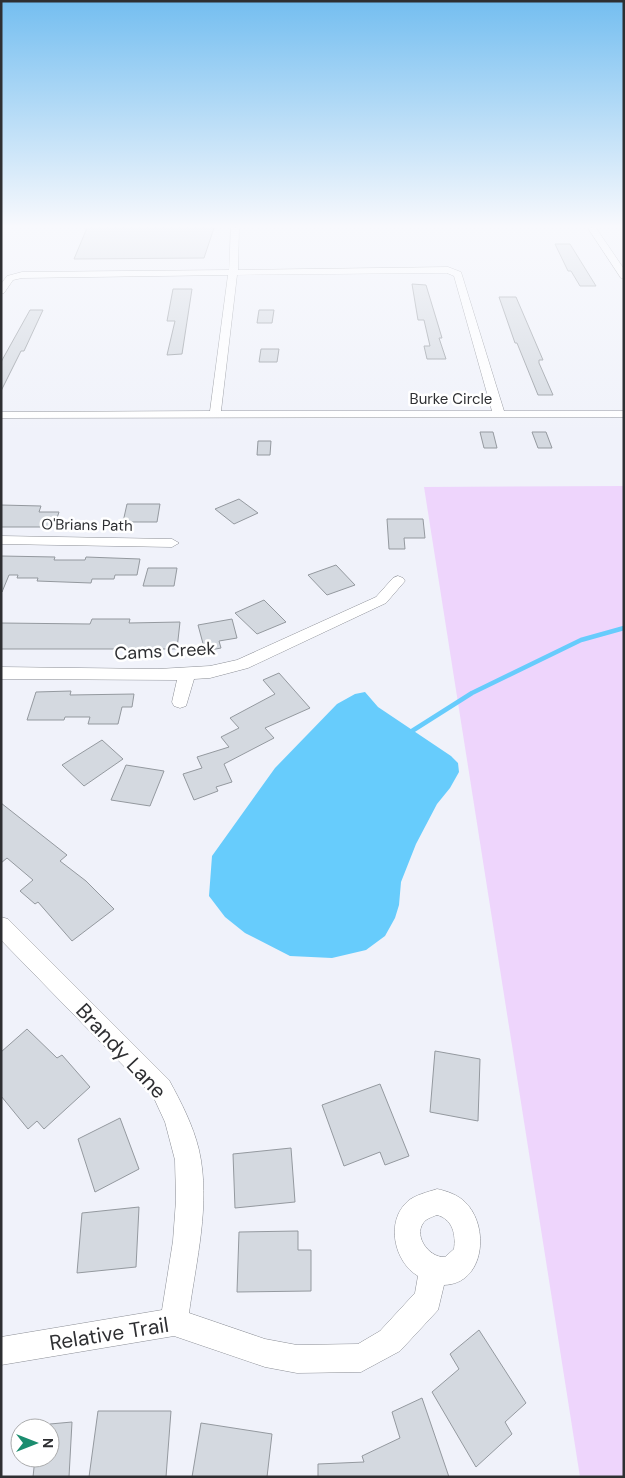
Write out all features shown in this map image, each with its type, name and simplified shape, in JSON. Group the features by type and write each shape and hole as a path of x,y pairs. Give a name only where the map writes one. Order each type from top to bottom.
{"street":[{"path":"216,415 230,297"},
{"name":"Burke Circle","path":"1,415 499,414 465,297"},
{"path":"499,414 624,414"},
{"name":"O'Brians Path","path":"1,540 172,543"},
{"name":"Cams Creek","path":"1,672 158,675 210,672 242,664 381,600 398,581"},
{"path":"180,702 187,673"},
{"name":"Brandy Lane","path":"1,926 161,1088 174,1112 188,1159 189,1192 174,1322"},
{"name":"Relative Trail","path":"1,1351 174,1322 264,1353 297,1359 361,1358 390,1341 428,1300 434,1270"}],"shaded area":[{"path":"624,486 624,1477 580,1477 424,487"}],"water":[{"path":"365,692 378,707 451,756 458,763 459,772 450,788 437,804 416,844 401,882 399,905 395,918 385,936 366,950 332,958 290,956 245,933 225,917 209,896 212,856 275,768 337,704 355,694"}],"building":[{"path":"172,297 191,297 182,354 167,355 175,321 167,321"},
{"path":"414,297 430,297 446,359 427,359 424,346 430,346 424,320 418,320"},
{"path":"499,297 516,297 543,360 539,360 539,363 553,395 538,395 517,343 515,343"},
{"path":"30,310 43,310 24,351 21,351 1,391 1,362"},
{"path":"259,310 274,310 272,323 257,323"},
{"path":"261,349 279,349 277,362 259,362"},
{"path":"480,432 493,432 497,448 484,448"},
{"path":"532,432 546,432 552,448 538,448"},
{"path":"258,441 271,441 270,455 257,455"},
{"path":"239,499 258,513 234,524 215,509"},
{"path":"127,504 160,504 157,522 123,522"},
{"path":"1,505 41,506 39,512 59,512 54,527 1,527"},
{"path":"387,519 423,519 425,538 404,538 405,549 389,549"},
{"path":"1,556 55,557 54,560 85,560 86,557 140,559 137,575 115,575 114,579 92,579 91,583 37,581 38,578 17,578 18,575 9,575 2,592"},
{"path":"336,565 355,585 327,595 308,575"},
{"path":"148,568 177,568 174,586 143,586"},
{"path":"264,600 286,622 257,634 235,613"},
{"path":"92,619 130,619 129,623 180,622 177,649 1,649 1,623 90,624"},
{"path":"232,619 237,638 219,641 221,648 205,651 198,625"},
{"path":"279,673 310,708 265,728 274,738 224,764 232,782 216,787 218,791 194,800 183,774 202,768 197,757 229,747 221,737 239,728 230,718 275,694 263,680"},
{"path":"71,691 70,695 134,694 132,707 122,707 118,724 88,724 90,717 65,717 64,720 27,720 36,692"},
{"path":"102,740 123,759 84,786 62,765"},
{"path":"126,765 164,771 150,806 111,800"},
{"path":"1,803 67,855 60,861 86,881 114,909 72,941 38,902 35,904 20,891 33,880 7,858 1,863"},
{"path":"27,1029 57,1058 62,1055 90,1087 44,1129 37,1121 28,1129 1,1096 1,1052"},
{"path":"435,1051 480,1059 478,1121 430,1112"},
{"path":"380,1084 409,1156 385,1165 380,1152 344,1166 322,1105"},
{"path":"120,1118 139,1169 95,1192 78,1139"},
{"path":"291,1148 295,1202 235,1208 233,1154"},
{"path":"139,1207 136,1267 77,1273 82,1213"},
{"path":"298,1231 298,1250 311,1250 311,1291 237,1292 239,1232"},
{"path":"479,1330 526,1403 505,1422 512,1434 476,1467 432,1392 459,1369 450,1354"},
{"path":"422,1398 449,1477 318,1477 318,1464 364,1462 362,1456 400,1438 392,1412"},
{"path":"98,1411 171,1411 166,1477 89,1477"},
{"path":"72,1422 69,1477 33,1477 34,1468 60,1468 60,1423"},
{"path":"201,1423 272,1434 267,1477 192,1477"}],"waterway":[{"path":"412,731 472,693 581,640 624,628"}]}
